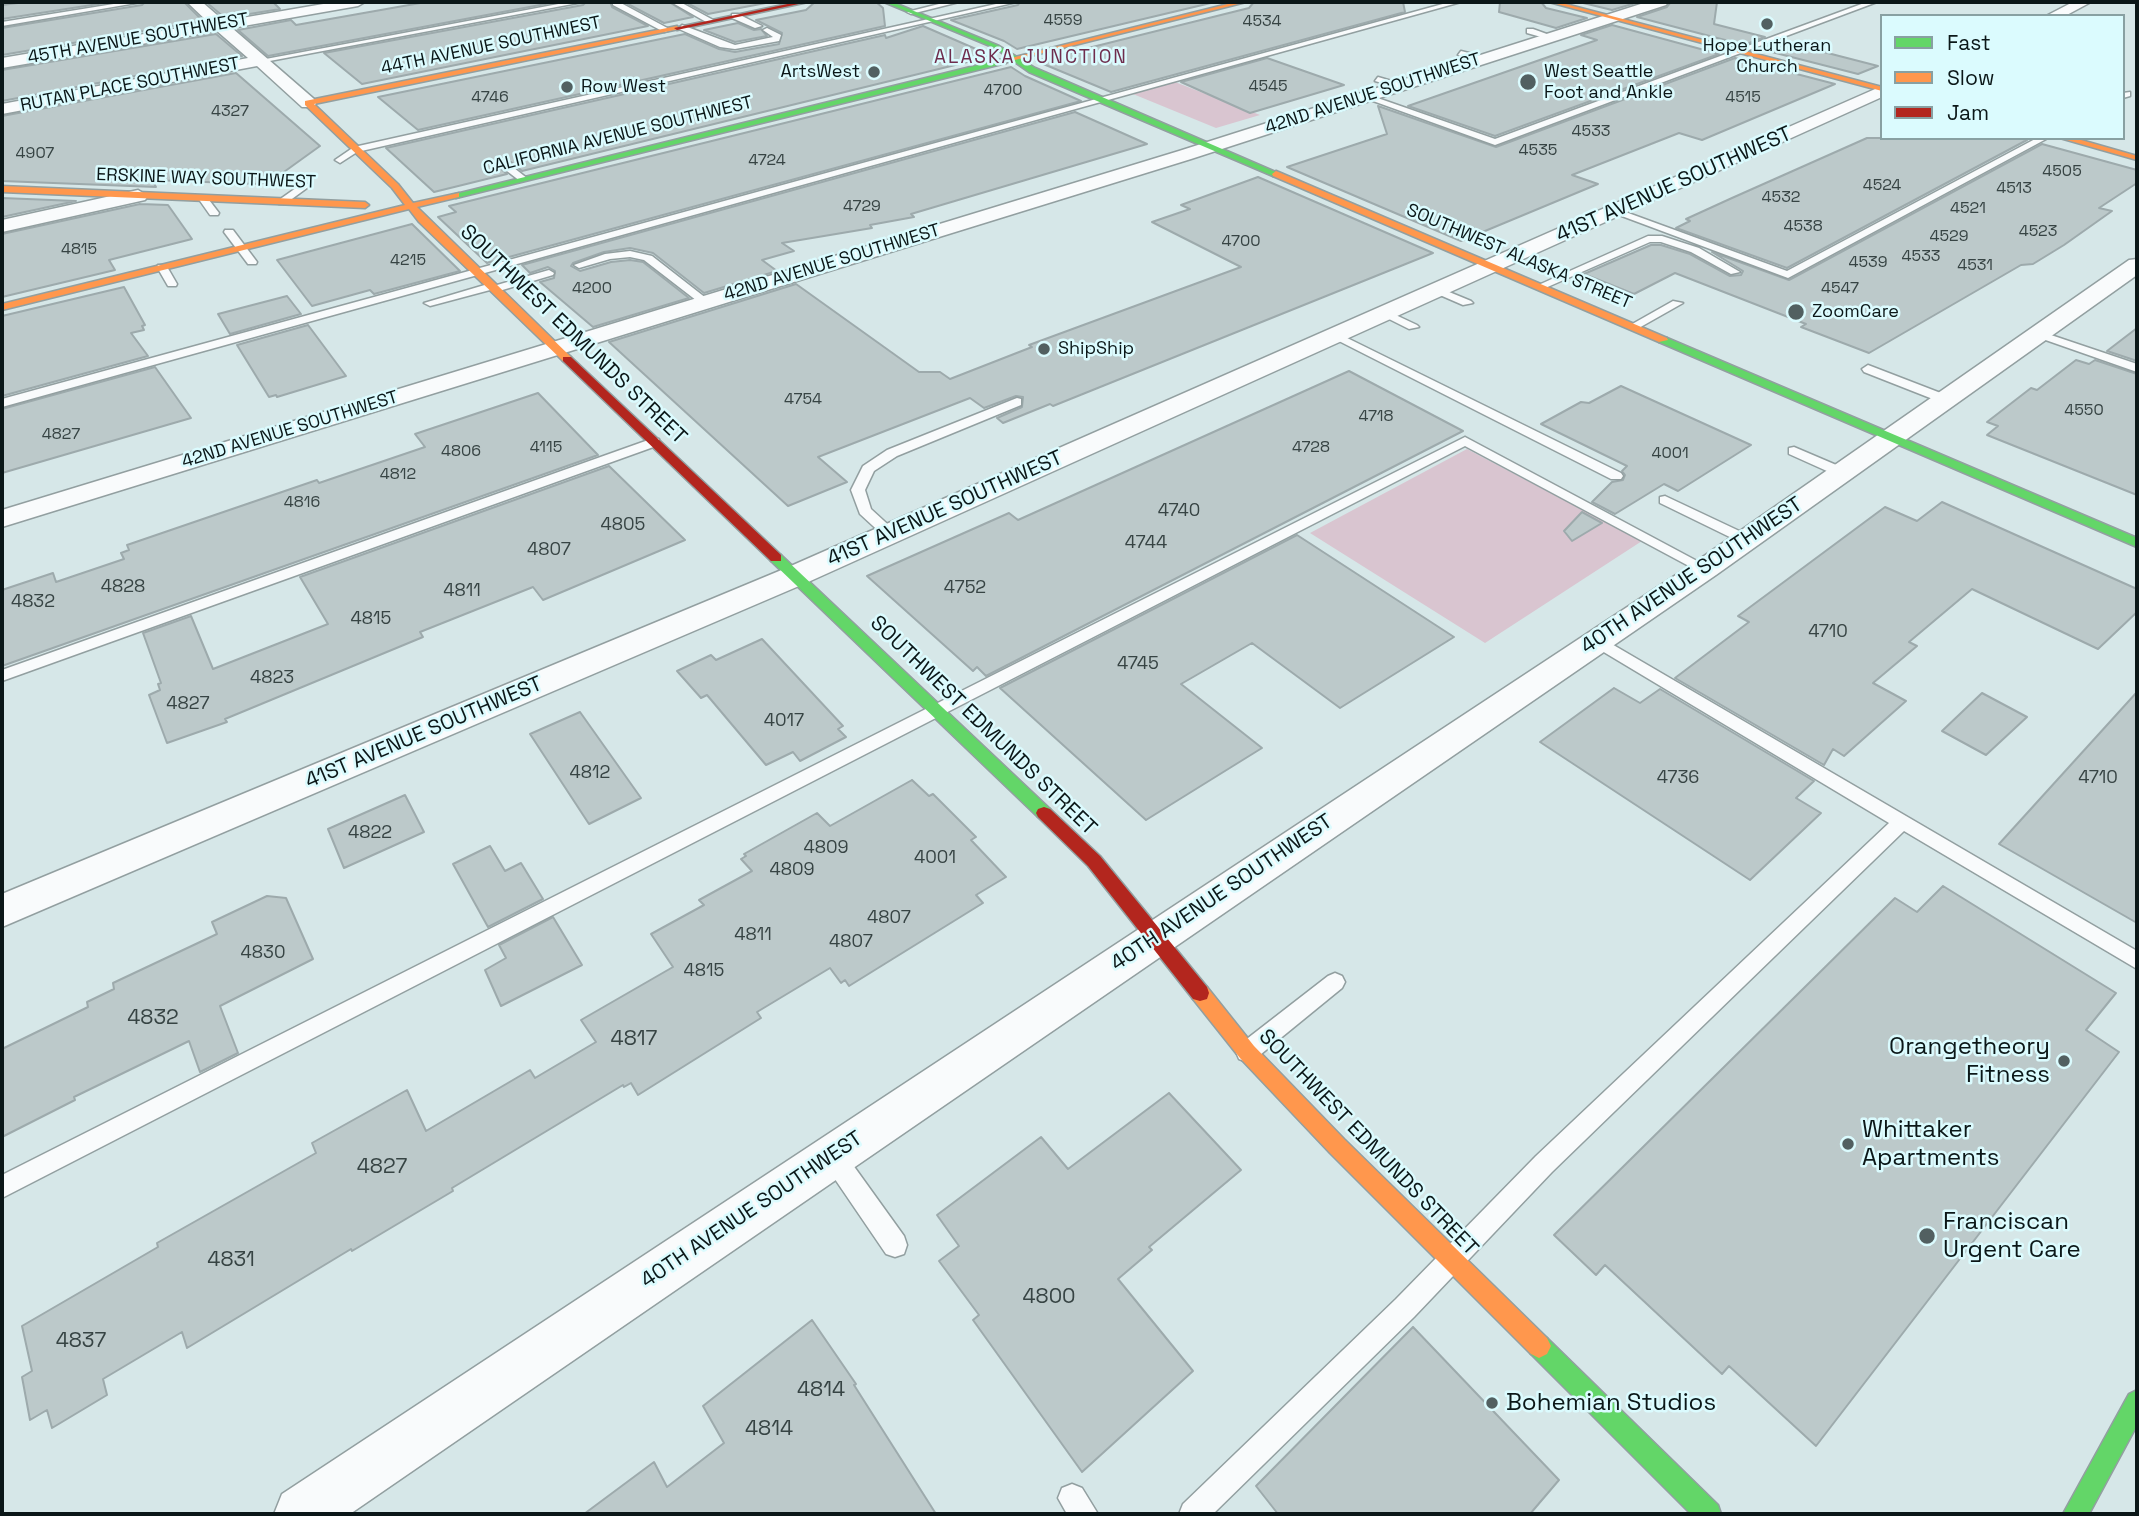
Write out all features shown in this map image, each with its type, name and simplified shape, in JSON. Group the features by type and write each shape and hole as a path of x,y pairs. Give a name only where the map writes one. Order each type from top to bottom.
{"street":[{"name":"SOUTHWEST EDMUNDS STREET","path":"194,2 308,103 347,155 395,186 410,207 493,288 1094,861 1247,1052 1452,1260 1709,1514"},
{"name":"45TH AVENUE SOUTHWEST","path":"2,62 358,2"},
{"name":"44TH AVENUE SOUTHWEST","path":"308,103 564,54 805,2"},
{"name":"SOUTHWEST ALASKA STREET","path":"887,2 997,47 1032,70 2137,543"},
{"name":"CALIFORNIA AVENUE SOUTHWEST","path":"2,307 1243,2"},
{"path":"1552,2 1880,89"},
{"name":"42ND AVENUE SOUTHWEST","path":"2,519 1212,146 1661,2"},
{"path":"2057,14 2084,2"},
{"name":"RUTAN PLACE SOUTHWEST","path":"2,109 259,61"},
{"name":"41ST AVENUE SOUTHWEST","path":"2,911 795,576 1616,212 1880,91"},
{"path":"2071,140 2137,158"},
{"name":"ERSKINE WAY SOUTHWEST","path":"2,189 410,207"},
{"path":"2,226 138,196"},
{"name":"40TH AVENUE SOUTHWEST","path":"302,1514 1705,569 2137,265"},
{"path":"2075,1514 2137,1402"}],"lane":[{"path":"2,24 138,2"},
{"path":"259,61 579,2"},
{"path":"675,2 711,21"},
{"path":"911,12 955,2"},
{"path":"347,155 410,136 1013,2"},
{"path":"2,403 1457,2"},
{"path":"1366,97 1495,142 1873,2"},
{"path":"616,4 664,32 723,45 735,47 776,39 777,35 767,30"},
{"path":"734,16 758,26"},
{"path":"1530,31 1551,37"},
{"path":"1461,53 1482,60"},
{"path":"1378,79 1399,86"},
{"path":"1616,212 1788,275 2040,140"},
{"path":"506,166 523,179"},
{"path":"282,202 306,185"},
{"path":"204,198 214,213"},
{"path":"229,232 252,262"},
{"path":"1539,287 1648,239 1662,239 1695,250 1735,272"},
{"path":"579,265 609,256 630,254 648,258 705,302"},
{"path":"162,267 172,284"},
{"path":"430,303 549,273"},
{"path":"1437,290 1466,303"},
{"path":"1633,327 1677,303"},
{"path":"1385,313 1413,327"},
{"path":"1335,335 1616,476"},
{"path":"2041,335 2137,369"},
{"path":"1868,369 1947,400"},
{"path":"890,534 865,511 859,490 868,469 892,453 1017,402"},
{"path":"2,1187 1465,441 1705,569"},
{"path":"2,676 654,442"},
{"path":"1794,451 1843,473"},
{"path":"1665,500 1747,540"},
{"path":"1598,641 2137,961"},
{"path":"1193,1514 1452,1260 1544,1164 1903,821"},
{"path":"1247,1052 1335,982"},
{"path":"832,1155 895,1245"}],"shaded area":[{"path":"1175,82 1260,115 1216,128 1133,94"},
{"path":"1467,449 1642,541 1485,643 1310,533"}],"building":[{"path":"26,2 111,2 2,19 2,5"},
{"path":"145,2 184,2 203,21 2,55 2,28 142,5"},
{"path":"206,2 273,2 280,9 225,18"},
{"path":"426,2 556,2 268,56 238,30 291,20 296,25"},
{"path":"586,2 610,2 612,7 648,26 362,84 324,53 583,5"},
{"path":"624,2 669,2 693,17 664,23"},
{"path":"685,2 771,2 708,14"},
{"path":"815,2 876,2 883,8 885,26 418,130 378,97 685,34 719,49 735,52 779,44 782,33 756,20 806,10"},
{"path":"1020,2 1215,2 1017,49 951,20 1018,5"},
{"path":"1254,2 1403,2 1405,12 1111,92 1036,61 1249,8"},
{"path":"1500,2 1541,2 1546,8 1587,18 1556,28 1499,12"},
{"path":"1579,2 1639,2 1612,10"},
{"path":"1671,2 1717,2 1714,24 1765,37 1744,45 1637,17 1667,7"},
{"path":"738,23 754,30 761,29 767,36 735,42 704,30"},
{"path":"1612,25 1719,54 1495,136 1408,106 1597,40 1581,35"},
{"path":"923,26 992,56 522,171 511,162 503,161 500,168 507,174 434,192 386,148 885,35 886,38"},
{"path":"216,34 242,56 2,101 2,70"},
{"path":"1781,41 1878,66 1858,74 1760,49"},
{"path":"1267,58 1344,85 1250,113 1181,82"},
{"path":"1735,58 1835,84 1702,140 1679,133 1572,175 1598,184 1461,241 1287,167 1387,134 1378,106 1496,147"},
{"path":"1011,67 1081,101 487,263 438,217 456,212 449,206"},
{"path":"236,73 320,146 270,182 259,184 152,180 156,187 2,181 2,116"},
{"path":"1075,112 1147,144 911,214 914,217 870,225 872,228 782,243 794,251 762,260 777,271 704,293 653,253 630,248 604,252 571,266 580,271 611,262 643,262 689,298 593,327 540,282 554,278 555,271 548,267 530,273 522,265"},
{"path":"1867,138 2027,140 1787,268 1676,228 1690,221 1686,219"},
{"path":"2042,144 2137,170 2137,183 2099,208 2112,211 2064,245 2033,264 2021,265 1869,353 1801,327 1806,324 1675,273 1634,294 1584,274 1651,245 1661,245 1690,254 1730,276 1741,275 1743,271 1712,252 1789,280"},
{"path":"1258,177 1433,253 1053,406 1050,404 1003,423 997,418 1022,407 1023,397 1016,396 984,408 970,398 818,457 847,482 788,506 609,342 796,284 919,372 940,372 950,379 1032,347 1029,345 1241,267 1152,222 1190,209 1181,205"},
{"path":"2,198 76,201 2,217"},
{"path":"140,204 168,205 192,239 109,260 115,270 2,297 2,234"},
{"path":"412,224 460,271 374,294 370,290 312,306 277,260"},
{"path":"124,287 145,325 142,326 144,330 131,333 148,356 2,396 2,316"},
{"path":"287,296 301,314 230,334 218,314"},
{"path":"308,325 346,376 277,397 269,397 237,345"},
{"path":"2137,328 2137,361 2107,351"},
{"path":"2076,360 2089,364 2095,360 2137,374 2137,495 1987,435 1998,426 1987,422 2031,388 2037,390"},
{"path":"155,367 191,418 2,473 2,409"},
{"path":"1349,371 1463,431 986,676 977,667 973,671 867,576 1009,513 1018,520"},
{"path":"1621,386 1751,445 1678,491 1664,484 1615,514 1592,502 1612,482 1623,480 1625,475 1622,471 1627,466 1541,424 1581,402 1589,403"},
{"path":"538,393 598,455 2,666 2,590 53,573 56,582 124,559 121,553 129,550 127,545 317,480 319,483 425,447 415,434"},
{"path":"609,466 685,540 543,600 533,587 420,632 423,637 225,719 227,722 167,743 149,695 160,690 158,684 161,683 143,633 191,616 213,669 328,624 300,577"},
{"path":"1942,502 2137,589 2137,612 2098,649 1972,589 1909,642 1917,646 1873,683 1906,701 1844,756 1833,749 1824,765 1675,678 1749,622 1738,616 1885,507 1917,521"},
{"path":"1582,512 1602,523 1572,541 1564,531"},
{"path":"1297,535 1454,637 1340,708 1252,643 1181,684 1262,748 1146,820 1000,688"},
{"path":"762,639 843,726 838,729 846,737 800,761 793,752 766,765 707,695 701,698 677,671 711,655 716,660"},
{"path":"1614,688 1640,703 1660,689 1814,781 1796,798 1821,813 1750,880 1540,742"},
{"path":"2137,692 2137,923 1999,844"},
{"path":"1982,693 2027,717 1986,755 1942,731"},
{"path":"580,712 641,798 589,824 530,734"},
{"path":"912,780 929,796 933,794 976,837 971,840 1006,877 976,895 983,903 849,986 845,980 841,983 830,968 757,1012 761,1018 638,1095 631,1083 624,1087 623,1085 452,1188 453,1191 187,1348 182,1332 103,1379 107,1395 52,1428 47,1410 30,1420 22,1377 32,1371 22,1326 158,1247 157,1243 316,1153 312,1143 407,1090 426,1131 530,1070 535,1078 596,1042 581,1020 673,967 651,934 704,905 699,900 752,871 741,859 746,856 744,854 817,813 830,826"},
{"path":"405,795 424,832 344,868 328,829"},
{"path":"490,846 505,871 521,863 543,899 488,927 453,864"},
{"name":"Whittaker Apartments","path":"1943,886 2116,993 2086,1030 2119,1052 1816,1446 1729,1366 1722,1374 1605,1265 1596,1275 1554,1235 1895,898 1917,912"},
{"path":"267,896 286,898 313,959 220,1006 238,1053 200,1072 189,1041 74,1097 75,1100 2,1137 2,1049 88,1007 87,1002 114,989 113,983 217,934 212,922"},
{"path":"553,917 582,965 501,1006 485,970 506,958 499,945"},
{"path":"1169,1093 1241,1170 1149,1247 1152,1250 1118,1279 1193,1371 1082,1472 973,1320 979,1315 939,1261 959,1246 937,1215 1041,1137 1068,1169"},
{"path":"812,1320 856,1384 854,1385 936,1514 584,1514 654,1462 667,1487 724,1443 703,1406"},
{"path":"1413,1327 1559,1480 1530,1514 1278,1514 1256,1486"}],"traffic: fast":[{"path":"887,2 997,47 1032,70 1276,174"},
{"path":"456,195 1003,61"},
{"path":"1663,340 2137,543"},
{"path":"776,558 1044,813"},
{"path":"1539,1346 1709,1514"},
{"path":"2075,1514 2137,1402"}],"traffic: slow":[{"path":"1003,61 1243,2"},
{"path":"1552,2 1880,88"},
{"path":"308,103 677,28"},
{"path":"308,103 395,186 422,220 567,359"},
{"path":"2071,140 2137,158"},
{"path":"1276,174 1663,340"},
{"path":"2,189 365,205"},
{"path":"2,307 456,195"},
{"path":"1200,993 1247,1052 1337,1146 1539,1346"}],"traffic: jam":[{"path":"677,28 805,2"},
{"path":"567,359 776,558"},
{"path":"1044,813 1094,861 1200,993"}],"place":[{"name":"Hope Lutheran Church","path":"1767,24"},
{"name":"ArtsWest","path":"874,72"},
{"name":"West Seattle Foot and Ankle","path":"1528,82"},
{"name":"Row West","path":"567,87"},
{"name":"ZoomCare","path":"1796,312"},
{"name":"ShipShip","path":"1044,349"},
{"name":"Orangetheory Fitness","path":"2064,1061"},
{"name":"Whittaker Apartments","path":"1848,1144"},
{"name":"Franciscan Urgent Care","path":"1927,1236"},
{"name":"Bohemian Studios","path":"1492,1403"}],"district":[{"name":"ALASKA JUNCTION","path":"1031,58"}]}
